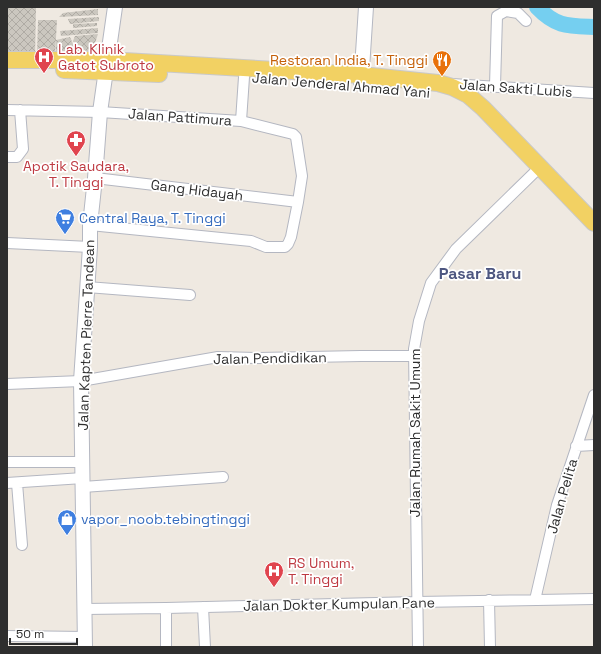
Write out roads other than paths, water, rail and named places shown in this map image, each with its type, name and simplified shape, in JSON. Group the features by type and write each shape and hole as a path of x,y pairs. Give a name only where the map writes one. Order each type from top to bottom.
{"main road":[{"name":"Jalan Kapten Pierre Tandean","path":"85,642 81,381 90,247 90,225 100,112 115,7"},
{"path":"361,80 366,7"},
{"path":"7,60 106,66"},
{"path":"7,68 106,66"},
{"name":"Jalan Jenderal Ahmad Yani","path":"106,66 244,77 438,83 452,87 468,95 483,108 594,234"},
{"name":"Jalan Jenderal Ahmad Yani","path":"106,66 361,80 450,97 474,114 594,222"}],"street":[{"path":"495,86 497,16 506,11 518,13 526,21"},
{"name":"Jalan Pattimura","path":"7,110 100,112 241,121 244,77"},
{"name":"Jalan Sakti Lubis","path":"438,83 594,93"},
{"path":"7,157 17,157 22,149 20,110"},
{"path":"90,225 251,241 266,247 285,247 291,237 302,176 296,137 293,134 241,121"},
{"name":"Jalan Rumah Sakit Umum","path":"418,647 414,349 418,321 431,283 456,249 538,170"},
{"name":"Gang Hidayah","path":"95,178 298,202"},
{"path":"7,243 90,247"},
{"path":"87,287 190,295"},
{"name":"Jalan Pendidikan","path":"7,384 81,381 218,357 259,358 414,356"},
{"name":"Jalan Pelita","path":"535,600 557,505 593,400"},
{"path":"576,446 594,445"},
{"path":"7,462 82,462"},
{"path":"22,545 12,483 83,483 223,477"},
{"name":"Jalan Dokter Kumpulan Pane","path":"84,609 594,599"},
{"path":"489,600 490,647"},
{"path":"203,607 205,647"},
{"path":"166,608 166,647"},
{"path":"7,636 85,642"}],"waterway":[{"path":"537,7 544,14 557,22 570,26 594,27"}],"place":[{"name":"Lab. Klinik Gatot Subroto","path":"44,74"},
{"name":"Restoran India, T. Tinggi","path":"442,77"},
{"name":"Apotik Saudara, T. Tinggi","path":"76,157"},
{"name":"Central Raya, T. Tinggi","path":"65,235"},
{"name":"vapor_noob.tebingtinggi","path":"67,536"},
{"name":"RS Umum, T. Tinggi","path":"274,588"}],"district":[{"name":"Pasar Baru","path":"480,273"}]}
